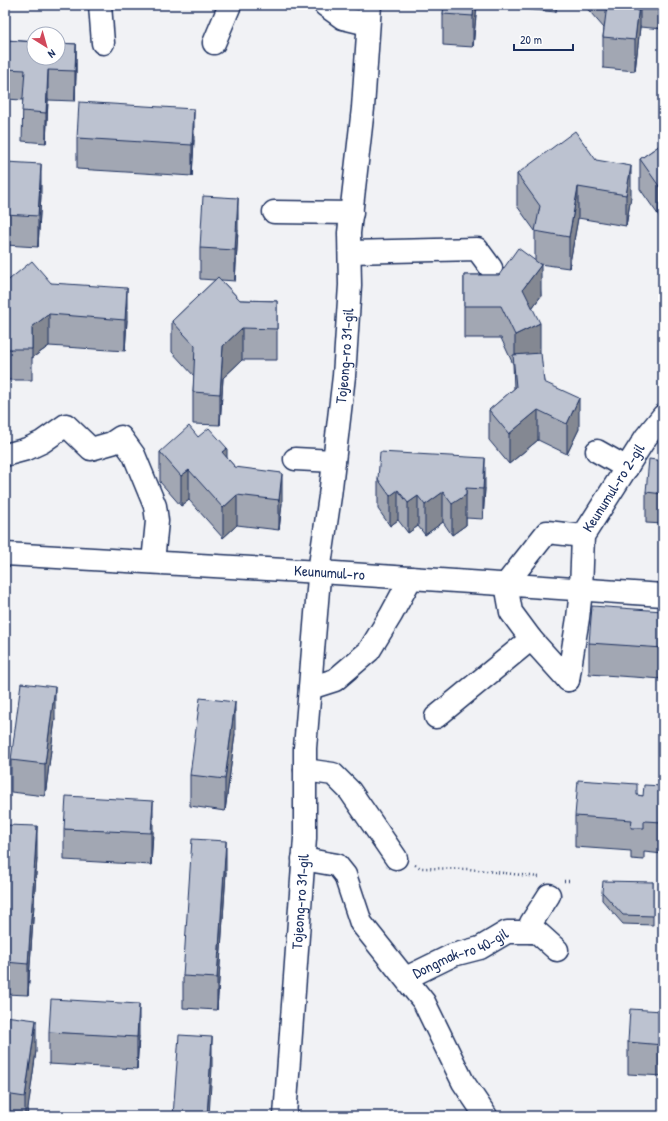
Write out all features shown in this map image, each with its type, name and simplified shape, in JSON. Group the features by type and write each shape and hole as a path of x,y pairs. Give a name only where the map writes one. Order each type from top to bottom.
{"street":[{"path":"100,5 103,43"},
{"path":"214,43 230,5"},
{"name":"Tojeong-ro 31-gil","path":"284,1116 305,838 305,748 320,572 344,376 350,285 349,233 363,108 369,14 343,18 325,5"},
{"path":"274,212 352,213"},
{"path":"350,252 477,249 491,268"},
{"name":"Keunumul-ro 2-gil","path":"531,639 568,680 581,590 583,536 646,437 663,416"},
{"path":"5,455 27,449 42,442 66,425 92,449 112,443 121,437 134,455 155,506 157,522 153,562"},
{"path":"597,451 627,468"},
{"path":"295,459 334,461"},
{"path":"436,717 531,639 511,612 506,584 547,532 583,536"},
{"name":"Keunumul-ro","path":"5,554 320,572 663,595"},
{"path":"310,688 335,680 368,651 391,615 411,578"},
{"path":"305,770 333,774 350,791 396,858"},
{"name":"Dongmak-ro 40-gil","path":"303,859 337,865 345,875 361,923 424,1002 462,1082 486,1116"},
{"path":"531,932 531,923 549,895"},
{"name":"Dongmak-ro 40-gil","path":"406,978 453,955 480,948 507,932 537,932 557,950"}],"path":[{"path":"396,858 421,868 469,869 530,875"}],"building":[{"path":"444,5 474,5 473,16 443,14"},
{"path":"607,5 639,5 635,40 603,37"},
{"path":"5,40 26,41 26,66 66,66 66,43 76,44 75,71 48,70 46,113 22,111 25,70 5,69"},
{"path":"79,102 194,109 192,145 77,138"},
{"path":"575,131 596,160 631,166 626,195 578,187 569,237 535,231 540,206 517,174"},
{"path":"663,143 663,183 659,186 640,159"},
{"path":"6,162 41,164 38,216 5,214"},
{"path":"203,196 238,198 235,250 200,248"},
{"path":"518,248 541,265 523,289 540,323 515,335 501,306 464,306 464,275 499,275"},
{"path":"32,261 51,283 127,288 125,320 49,314 32,327 32,349 5,349 5,283"},
{"path":"218,277 240,300 277,301 277,329 242,328 223,346 220,394 193,392 195,346 172,321"},
{"path":"541,353 544,382 579,398 567,424 538,410 509,434 489,410 516,387 513,355"},
{"path":"189,426 198,437 209,428 227,448 222,452 235,467 282,473 279,500 237,495 223,508 189,470 181,476 160,452"},
{"path":"380,452 485,458 483,489 466,488 466,495 452,504 443,492 425,505 418,496 408,503 398,490 390,496 378,479"},
{"path":"649,459 663,461 663,494 646,492"},
{"path":"592,606 663,611 663,648 589,643"},
{"path":"21,683 55,687 45,764 11,760"},
{"path":"200,698 235,702 225,779 190,775"},
{"path":"578,780 637,784 637,795 643,796 644,785 663,786 663,822 644,821 644,828 631,828 632,820 575,816"},
{"path":"66,796 153,801 151,833 64,829"},
{"path":"5,825 37,826 28,964 5,962"},
{"path":"192,839 226,841 217,978 183,976"},
{"path":"603,881 653,882 653,916 623,915 602,892"},
{"path":"51,999 139,1004 137,1037 49,1032"},
{"path":"630,1009 663,1011 663,1045 628,1042"},
{"path":"5,1016 36,1020 25,1097 5,1094"},
{"path":"179,1035 212,1037 207,1116 173,1116"},
{"path":"9,1112 40,1116 9,1116"}]}
